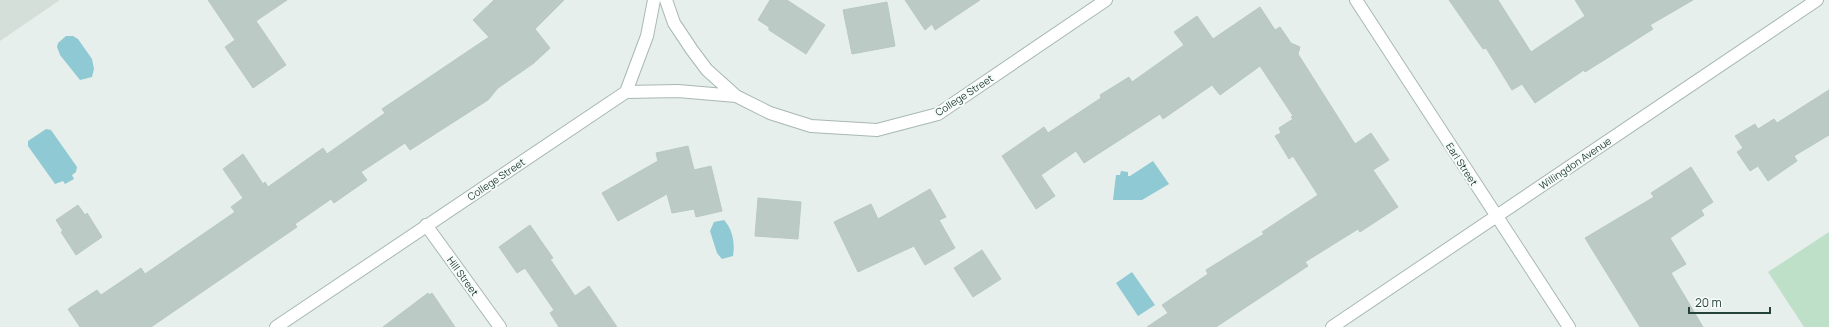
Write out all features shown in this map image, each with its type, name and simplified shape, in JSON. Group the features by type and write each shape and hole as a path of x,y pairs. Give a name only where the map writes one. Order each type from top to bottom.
{"street":[{"path":"626,92 647,36 654,0"},
{"name":"College Street","path":"666,0 674,22 692,50 707,70 736,96 770,113 811,126 877,130 938,114 1106,0"},
{"name":"Earl Street","path":"1356,0 1569,327"},
{"name":"Willingdon Avenue","path":"1332,327 1817,0"},
{"name":"College Street","path":"276,327 626,92 678,91 736,96"},
{"name":"Hill Street","path":"426,225 500,327"}],"shaded area":[{"path":"0,0 60,0 0,41"}],"green space":[{"path":"1829,232 1829,327 1804,327 1768,272"}],"water":[{"path":"66,36 73,36 78,39 92,59 94,69 92,77 80,80 60,55 57,47 58,43"},
{"path":"46,129 51,130 77,167 76,172 72,175 74,179 65,184 63,181 55,184 28,146 28,141"},
{"path":"1153,161 1169,184 1142,200 1113,200 1116,175 1120,175 1121,171 1128,172 1128,176 1130,176"},
{"path":"724,220 731,232 734,251 733,256 722,259 717,253 710,231 714,222"},
{"path":"1132,272 1155,305 1138,316 1116,283"}],"building":[{"path":"208,0 287,0 256,21 286,65 253,88 225,47 235,40"},
{"path":"494,0 564,0 535,29 550,48 534,63 498,88 488,100 410,150 405,143 361,172 367,180 334,203 331,199 295,224 297,227 151,327 80,327 68,309 97,290 101,295 141,268 145,274 235,212 231,207 243,198 223,169 243,154 263,184 265,182 268,187 323,148 327,154 385,113 382,109 489,37 473,20"},
{"path":"770,0 787,0 825,25 806,54 769,30 769,27 758,20"},
{"path":"905,0 980,0 935,30 932,24 925,30"},
{"path":"1449,0 1498,0 1531,52 1585,16 1575,0 1693,0 1650,25 1653,29 1585,72 1584,70 1535,103 1522,84 1512,90 1486,48 1483,49"},
{"path":"887,2 895,46 852,54 843,10"},
{"path":"1260,7 1275,30 1280,27 1291,43 1300,47 1298,54 1355,144 1371,133 1389,160 1373,170 1398,207 1360,232 1358,229 1305,262 1308,266 1216,327 1147,327 1168,313 1162,305 1208,274 1206,270 1264,234 1262,232 1318,195 1293,156 1289,159 1275,136 1281,133 1279,128 1293,119 1291,117 1293,116 1260,66 1220,95 1212,85 1163,119 1160,114 1084,163 1076,151 1041,175 1055,196 1036,209 1002,156 1044,127 1048,133 1101,98 1100,95 1129,77 1132,82 1184,45 1174,32 1197,16 1213,39"},
{"path":"1829,90 1829,135 1794,156 1797,161 1768,181 1758,166 1750,171 1737,152 1743,148 1735,136 1755,124 1758,129 1774,119 1777,123"},
{"path":"688,146 694,170 711,166 722,211 696,217 694,209 672,213 667,194 618,221 602,193 658,161 656,153"},
{"path":"1691,167 1713,202 1701,210 1704,215 1670,238 1686,264 1671,273 1703,327 1640,327 1585,238 1654,197 1651,193"},
{"path":"930,189 946,217 939,220 955,248 925,265 914,246 858,272 834,222 871,204 878,219"},
{"path":"758,198 801,202 798,239 755,236"},
{"path":"78,205 85,215 87,213 102,237 76,255 61,232 63,231 56,220"},
{"path":"530,225 553,258 550,259 575,296 589,286 617,327 559,327 550,313 554,310 525,268 517,273 499,247"},
{"path":"982,250 1001,279 973,297 954,268"},
{"path":"428,293 429,295 432,293 455,327 383,327"}]}
